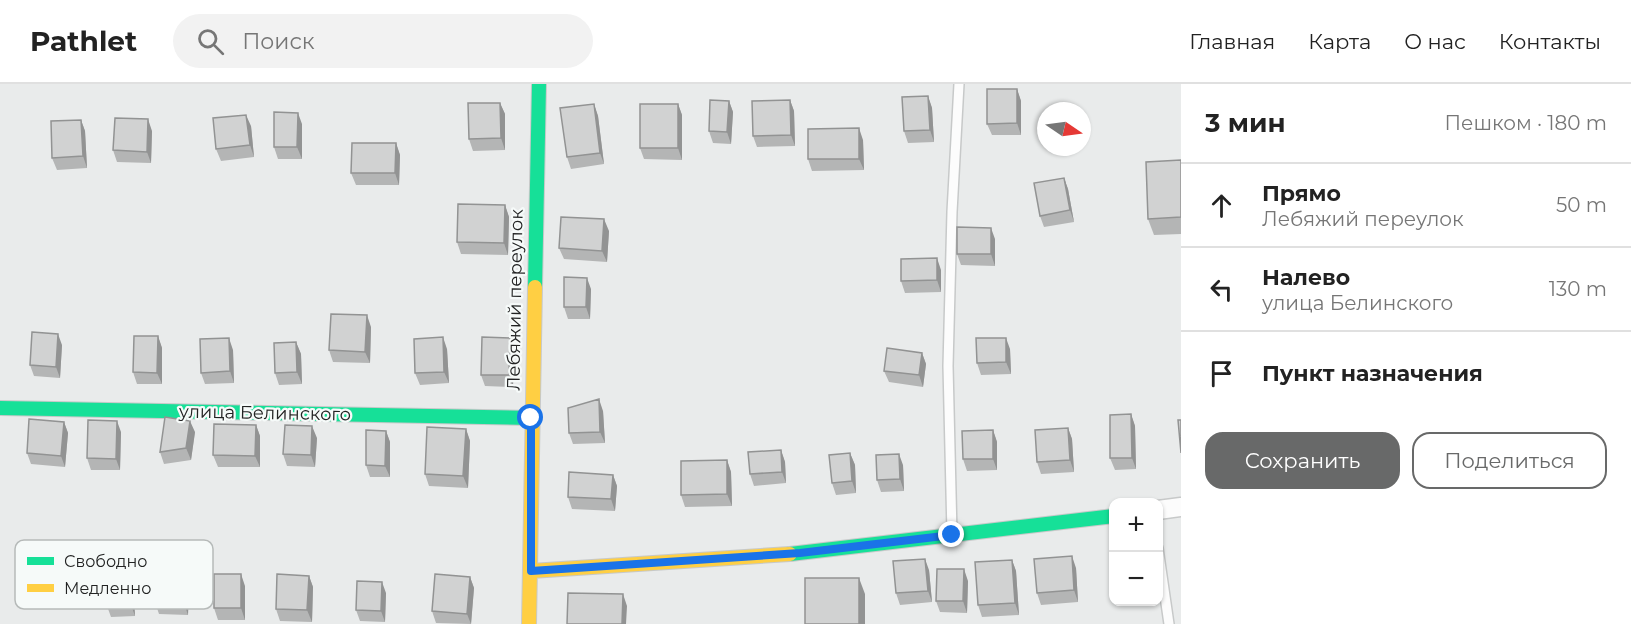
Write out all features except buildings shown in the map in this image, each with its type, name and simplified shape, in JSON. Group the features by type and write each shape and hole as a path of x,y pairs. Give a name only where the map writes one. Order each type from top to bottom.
{"street":[{"name":"Лебяжий переулок","path":"529,624 538,84"},
{"name":"улица Белинского","path":"0,408 531,418"},
{"path":"1163,509 1181,507"},
{"path":"531,571 800,553 1109,516"}],"lane":[{"path":"952,535 948,366 952,212 959,84"},
{"path":"1159,552 1169,624"}],"traffic: fast":[{"path":"535,287 539,84"},
{"path":"0,408 531,418"},
{"path":"790,554 1109,517"}],"traffic: slow":[{"path":"529,624 535,287"},
{"path":"531,571 790,554"}],"route":[{"path":"531,418 531,571 800,553 952,535"}]}
